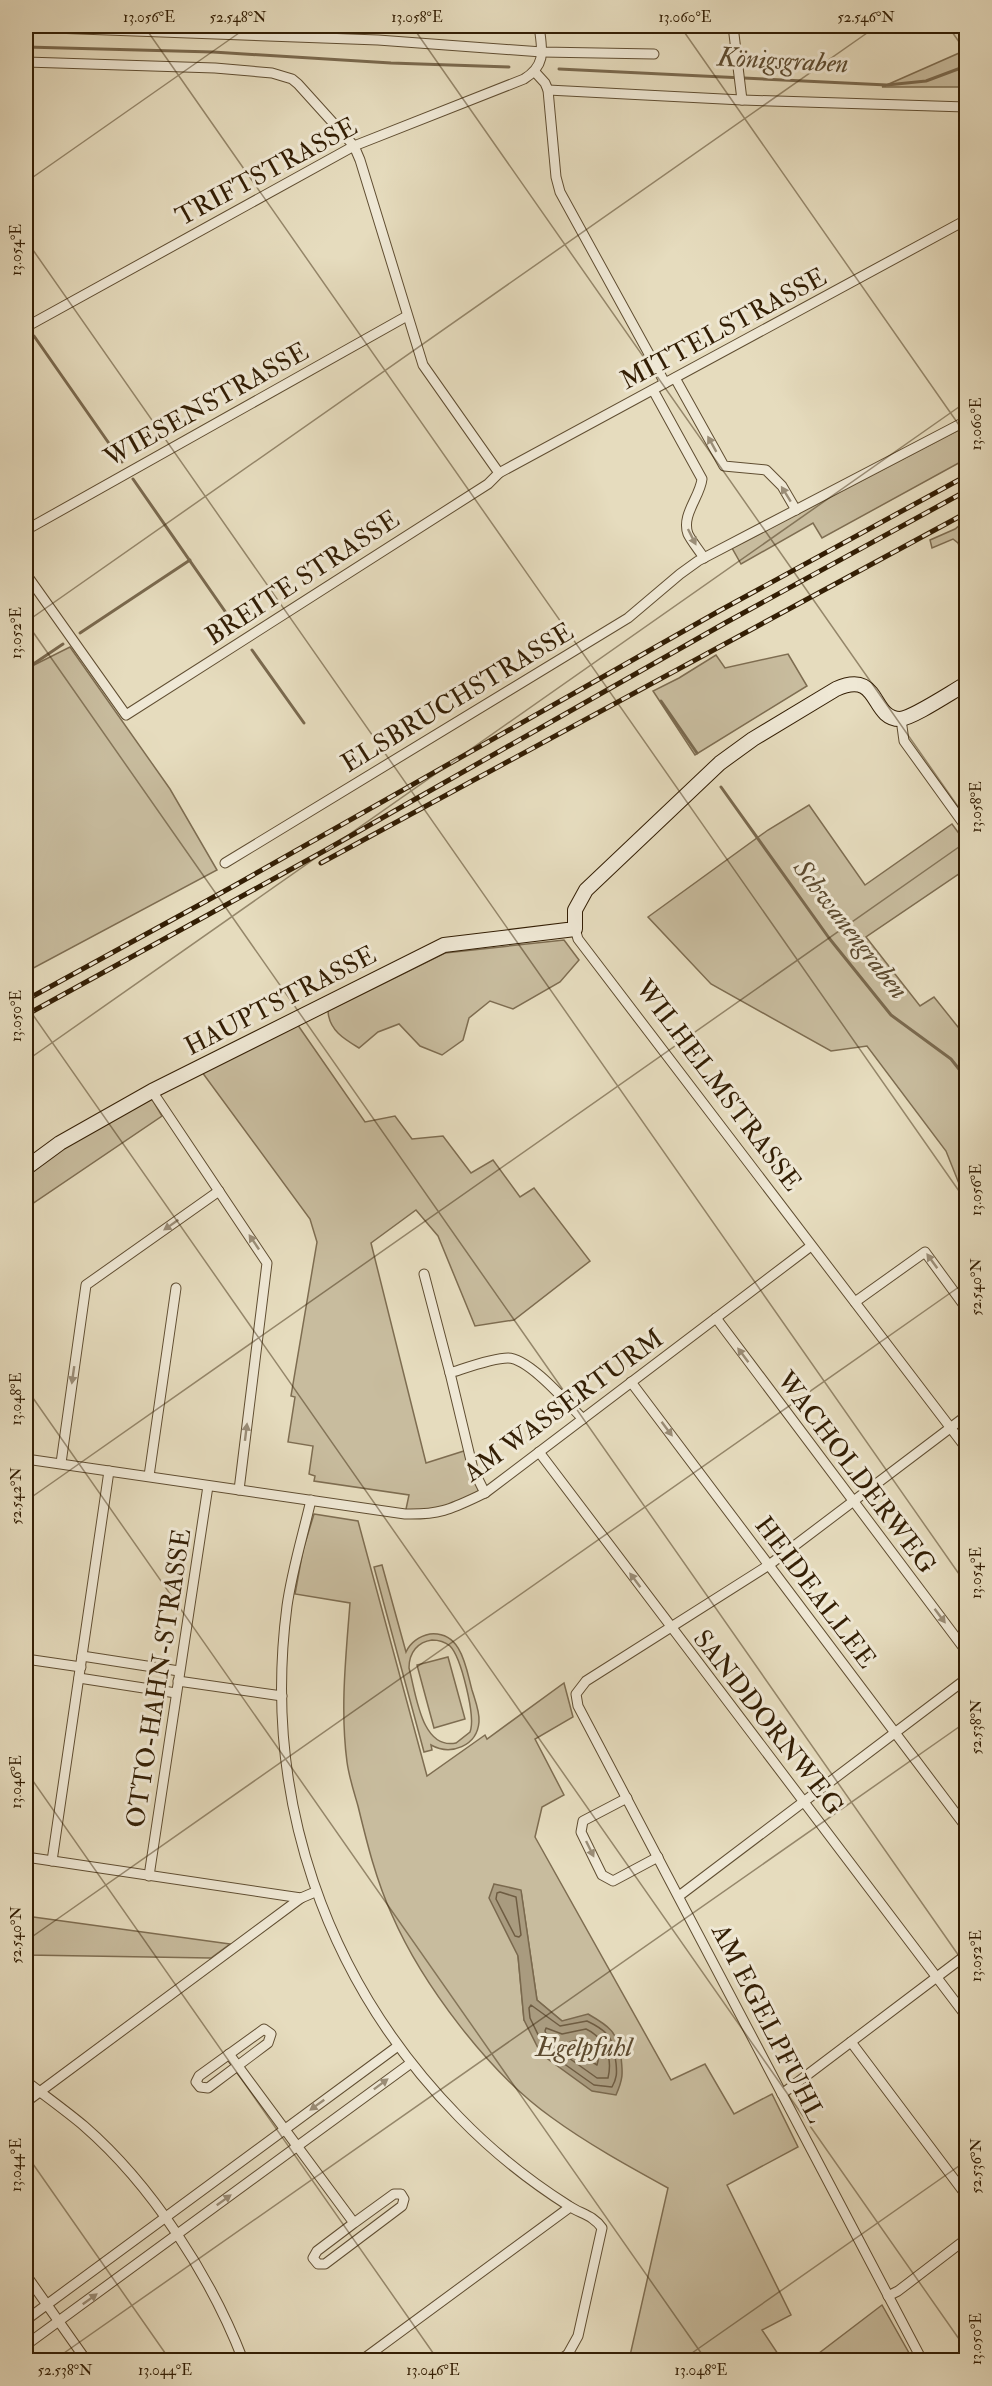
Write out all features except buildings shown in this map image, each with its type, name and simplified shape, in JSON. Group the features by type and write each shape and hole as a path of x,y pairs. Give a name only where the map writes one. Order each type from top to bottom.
{"street":[{"path":"539,26 542,52 535,72 548,90 556,177 560,192 665,383"},
{"path":"733,26 742,100"},
{"path":"26,27 206,29 542,52 654,54"},
{"path":"26,62 272,73 298,84 354,146 423,365 499,472"},
{"name":"TRIFTSTRASSE","path":"26,327 354,146 512,84 535,72"},
{"path":"548,90 742,100 966,107"},
{"name":"MITTELSTRASSE","path":"499,472 966,220"},
{"name":"WIESENSTRASSE","path":"26,530 407,316"},
{"path":"675,378 724,466 757,467 766,470 796,510"},
{"path":"653,390 702,479 701,489 688,514 687,525 688,534 704,558"},
{"name":"ELSBRUCHSTRASSE","path":"225,863 628,618 680,574 704,558 966,421"},
{"name":"BREITE STRASSE","path":"26,576 126,716 488,484 499,472"},
{"path":"575,929 575,910 586,890 720,763 753,739 849,683 856,682 862,685 887,713 901,719 966,684"},
{"path":"901,719 904,741 966,827"},
{"name":"HAUPTSTRASSE","path":"26,1168 60,1143 152,1091 444,945 575,929"},
{"name":"WILHELMSTRASSE","path":"575,929 584,946 966,1448"},
{"path":"152,1091 264,1257 267,1269 239,1490"},
{"path":"60,1463 86,1285 219,1191"},
{"name":"AM WASSERTURM","path":"26,1459 405,1514 431,1514 448,1510 485,1493 811,1246"},
{"path":"855,1302 925,1252 966,1308"},
{"path":"424,1274 470,1460 477,1480 485,1493"},
{"path":"149,1476 176,1288"},
{"name":"WACHOLDERWEG","path":"716,1318 966,1652"},
{"path":"450,1373 508,1358 518,1360 554,1390 583,1419"},
{"name":"HEIDEALLEE","path":"631,1382 966,1827"},
{"path":"670,1627 769,1565 966,1416"},
{"name":"SANDDORNWEG","path":"539,1452 966,2016"},
{"path":"52,1861 109,1471"},
{"name":"OTTO-HAHN-STRASSE","path":"149,1876 208,1486"},
{"path":"311,1500 287,1605 282,1696 286,1759 291,1793 315,1892 337,1943 364,1993 411,2063 448,2106 479,2136 570,2207 597,2220 602,2228 578,2336 568,2354 560,2361"},
{"name":"AM EGELPFUHL","path":"670,1627 586,1681 576,1694 578,1706 680,1896 922,2361"},
{"path":"82,1656 282,1696"},
{"path":"26,1659 81,1667"},
{"path":"79,1678 176,1693"},
{"path":"680,1896 966,1679"},
{"path":"627,1798 583,1821 581,1832 602,1875 613,1881 658,1857"},
{"path":"26,1857 301,1898"},
{"path":"26,2102 301,1898 315,1892"},
{"path":"782,2094 966,1955"},
{"path":"260,2030 267,2030 271,2034 268,2043 238,2065 208,2088 200,2087 196,2082 260,2030"},
{"path":"851,2043 966,2195"},
{"path":"26,2320 398,2046"},
{"path":"229,2054 354,2223"},
{"path":"26,2345 411,2063"},
{"path":"26,2081 85,2127 119,2161 164,2217 218,2302 243,2361"},
{"path":"394,2194 401,2194 404,2199 402,2206 383,2221 325,2264 318,2264 313,2258 317,2251 354,2223 394,2194"},
{"path":"362,2361 570,2207"},
{"path":"888,2296 898,2291 966,2239"},
{"path":"26,2275 86,2361"}],"shaded area":[{"path":"966,50 966,87 882,87"},
{"path":"966,426 966,459 822,538 813,523 741,564 732,548"},
{"path":"966,520 966,528 959,533 966,547 966,562 958,543 953,539 932,548 930,540 955,529"},
{"path":"70,647 170,789 217,870 26,972 26,669"},
{"path":"788,654 807,686 695,755 653,691 716,655 725,668"},
{"path":"809,805 865,885 952,824 966,843 966,869 866,937 920,1006 934,997 966,1037 966,1201 946,1151 867,1046 831,1051 711,984 648,917 768,830"},
{"path":"564,940 579,960 560,982 513,1009 490,1001 469,1018 463,1040 442,1055 420,1046 399,1024 378,1032 359,1048 338,1033 331,1024 328,1011 445,953"},
{"path":"295,1021 365,1122 395,1116 412,1139 443,1136 471,1173 493,1160 520,1197 534,1188 590,1261 514,1320 475,1326 438,1236 416,1210 371,1243 426,1463 467,1450 485,1493 448,1510 405,1514 409,1495 314,1481 315,1476 309,1474 313,1446 288,1442 295,1397 291,1396 317,1242 310,1219 199,1068"},
{"path":"152,1099 162,1116 26,1208 26,1173 65,1146"},
{"path":"314,1514 358,1521 427,1776 485,1735 487,1739 564,1683 573,1717 535,1739 564,1795 542,1807 535,1837 671,2080 705,2064 734,2114 772,2094 798,2147 727,2185 791,2315 762,2330 782,2360 629,2360 668,2188 579,2136 528,2099 504,2077 481,2052 439,1998 405,1942 381,1888 368,1848 348,1768 344,1702 350,1603 295,1594 303,1550","holes":["521,1891 537,2000 562,2021 524,2020 518,1956"]},
{"path":"382,1565 406,1652 415,1640 430,1634 449,1638 461,1653 479,1718 473,1737 462,1747 447,1749 431,1745 432,1750 424,1752 374,1567","holes":["435,1640 450,1646 454,1652 463,1674 469,1701 470,1732 456,1743 444,1743 435,1738 428,1729 422,1718 409,1668 415,1649 422,1643"]},
{"path":"448,1657 465,1719 434,1728 417,1665"},
{"path":"26,1916 230,1944 211,1958 26,1955"},
{"path":"882,2305 913,2360 810,2360"}],"water":[{"name":"Egelpfuhl","path":"494,1884 521,1890 537,2000 562,2021 588,2014 607,2026 618,2041 622,2072 616,2095 592,2091 541,2054 524,2020 518,1956 489,1898"}],"waterway":[{"name":"Schwanengraben","path":"26,47 213,52 391,63 509,67"},
{"name":"Königsgraben","path":"559,69 887,85 926,81 966,66"},
{"path":"34,336 122,462"},
{"path":"133,479 238,630"},
{"path":"80,633 190,560"},
{"path":"26,669 63,644"},
{"path":"252,650 304,723"},
{"name":"Schwanengraben","path":"661,701 697,753"},
{"name":"Schwanengraben","path":"721,787 829,938 891,1015 951,1059 966,1078"}],"railway":[{"path":"26,1000 230,888 719,611 966,476"},
{"path":"26,1015 324,851 725,623 966,491"},
{"path":"321,863 966,513"}]}
